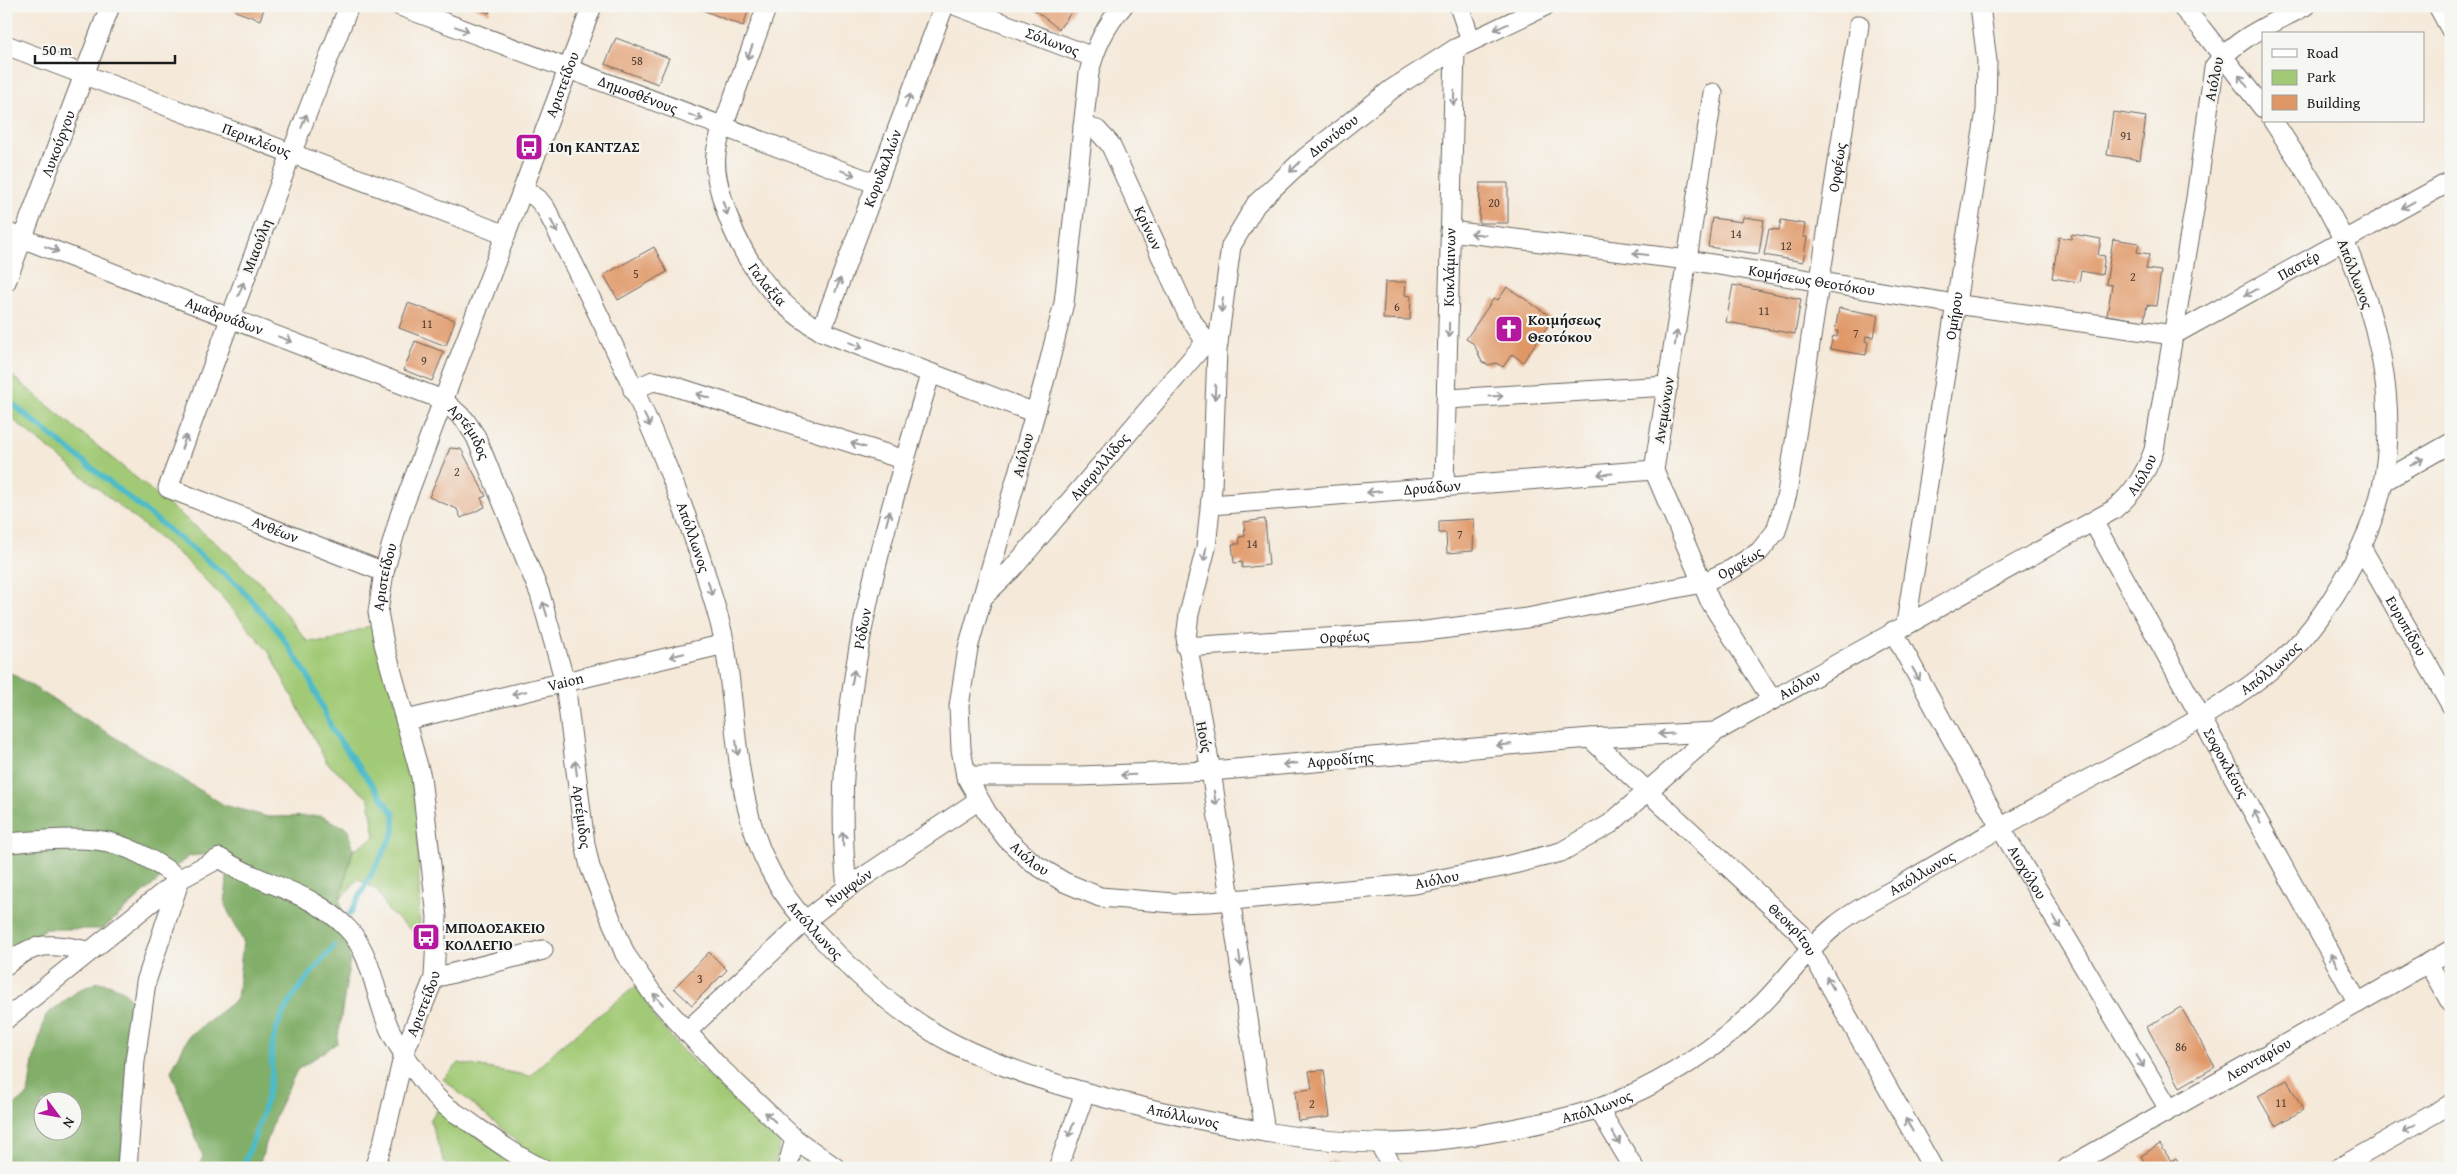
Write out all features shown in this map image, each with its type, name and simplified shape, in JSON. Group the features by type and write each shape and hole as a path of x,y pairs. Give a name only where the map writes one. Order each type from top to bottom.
{"street":[{"name":"Λυκούργου","path":"6,282 14,235 84,75 110,6"},
{"name":"Μιαούλη","path":"168,488 291,154 349,6"},
{"name":"Δημοσθένους","path":"400,6 876,184"},
{"name":"Αριστείδου","path":"374,1168 383,1144 404,1053 434,978 437,918 421,777 384,644 378,612 384,572 400,515 592,6"},
{"name":"Γαλαξία","path":"767,6 723,127 716,154 716,174 724,206 737,238 760,276 776,296 801,318 821,331 930,375 1035,413"},
{"name":"Κορυδαλλών","path":"821,331 944,6"},
{"name":"Σόλωνος","path":"957,6 1093,57"},
{"name":"Αιόλου","path":"1123,6 1104,31 1093,57 1083,126 1064,303 1035,413 968,648 960,692 959,734 966,776 979,800 997,827 1020,852 1047,872 1083,891 1100,897 1134,901 1200,902 1414,884 1502,867 1561,852 1610,824 1715,732 1899,628 2094,523 2125,500 2139,484 2154,450 2196,198 2214,67 2222,55 2181,6"},
{"path":"1459,6 1463,45"},
{"name":"Διονύσου","path":"1212,342 1231,246 1256,204 1305,158 1392,89 1463,45 1545,6"},
{"name":"Ομήρου","path":"1899,628 1955,304 1987,98 1987,61 1980,6"},
{"path":"2262,107 2222,55 2245,39 2305,6"},
{"path":"2438,6 2451,30"},
{"name":"Ορφέως","path":"1186,647 1418,632 1527,618 1702,583 1732,569 1759,552 1776,530 1783,514 1859,25"},
{"name":"Περικλέους","path":"6,45 506,236"},
{"name":"Κυκλάμινων","path":"1444,486 1448,399 1450,231 1463,45"},
{"name":"Ανεμώνων","path":"1654,470 1713,94"},
{"name":"Απόλλωνος","path":"524,189 546,209 654,434 695,544 725,644 739,768 754,839 778,889 805,921 858,973 902,1010 951,1042 1010,1068 1085,1093 1188,1117 1264,1132 1380,1143 1415,1142 1476,1135 1543,1123 1598,1108 1636,1092 1711,1048 1763,1002 1811,950 1847,917 2000,827 2202,717 2263,676 2302,639 2339,588 2361,547 2384,481 2388,423 2384,375 2369,308 2344,241 2311,182 2274,122"},
{"name":"Κρίνων","path":"1083,126 1097,130 1110,144 1188,315 1212,342"},
{"name":"Παστέρ","path":"2173,335 2451,181"},
{"name":"Κομήσεως Θεοτόκου","path":"1450,231 1688,260 1955,304 2173,335"},
{"name":"Αμαδρυάδων","path":"14,235 443,400"},
{"name":"Ηούς","path":"1212,342 1210,506 1205,555 1186,628 1186,647 1211,771 1264,1132"},
{"name":"Αμαρυλλίδος","path":"983,597 1012,569 1212,342"},
{"name":"Ρόδων","path":"847,888 843,809 850,690 867,599 930,375"},
{"path":"633,390 653,381 667,384 905,460"},
{"path":"1448,399 1668,386"},
{"name":"Αρτέμιδος","path":"443,400 465,420 476,437 540,594 565,682 585,844 593,874 625,954 637,974 686,1032 756,1105 795,1139 836,1168"},
{"path":"2384,481 2451,443"},
{"path":"1654,470 1710,601 1772,700"},
{"name":"Δρυάδων","path":"1210,506 1654,470"},
{"name":"Ανθέων","path":"168,488 384,572"},
{"name":"Σοφοκλέους","path":"2094,523 2358,1003"},
{"name":"Ευρυπίδου","path":"2361,547 2450,703"},
{"name":"Αιοχύλου","path":"1899,628 2000,827 2169,1109"},
{"name":"Vaion","path":"406,720 725,644"},
{"name":"Αφροδίτης","path":"966,776 1080,776 1211,771 1590,738 1715,732"},
{"name":"Θεοκρίτου","path":"1590,738 1801,934 1933,1168"},
{"name":"Νυμφών","path":"686,1032 805,921 847,888 979,800"},
{"path":"6,843 98,840 130,850 156,862 180,879"},
{"path":"6,1019 88,951 180,879 220,858 236,870 296,892 325,910 348,929 362,948 390,1030 404,1053 440,1101 515,1156 541,1168"},
{"path":"127,1168 135,1061 146,982 180,879"},
{"path":"6,965 20,954 51,944 88,951"},
{"path":"434,978 543,950"},
{"name":"Λεονταρίου","path":"2075,1166 2169,1109 2451,950"},
{"path":"2428,963 2451,1003"},
{"path":"1058,1168 1085,1093"},
{"path":"2339,1168 2451,1104"},
{"path":"1598,1108 1634,1168"},
{"path":"787,1168 795,1139"},
{"path":"1380,1143 1393,1168"}],"green space":[{"path":"6,371 230,555 266,589 307,641 326,642 369,626 376,633 417,781 420,937 389,912 378,891 358,879 340,899 353,850 375,837 369,799 327,763 269,652 222,597 185,559 6,414"},
{"path":"6,670 224,805 268,817 321,816 349,829 353,850 340,899 350,959 337,1043 297,1070 276,1114 258,1168 199,1168 203,1156 171,1071 189,1036 237,999 243,941 225,905 229,852 190,856 163,876 103,929 45,929 6,956"},
{"path":"98,982 125,992 131,1002 133,1008 121,1168 6,1168 6,1098 14,1105 28,1095 33,1061 46,1015 79,990"},
{"path":"637,985 656,1020 683,1051 780,1143 774,1168 558,1168 528,1151 443,1079 459,1063 530,1076 557,1049"},
{"path":"439,1107 519,1168 446,1168 430,1120"}],"building":[{"path":"237,6 265,6 260,20 235,11"},
{"path":"471,6 491,6 489,13"},
{"path":"692,6 750,6 743,26"},
{"path":"1035,6 1076,6 1059,29 1033,9"},
{"path":"616,38 669,58 658,84 605,64"},
{"path":"2113,112 2146,117 2140,160 2107,155"},
{"path":"1480,183 1508,183 1508,223 1479,223"},
{"path":"1743,217 1764,220 1759,254 1708,247 1712,218 1742,222"},
{"path":"1781,220 1805,224 1803,237 1807,237 1803,262 1764,255 1769,229 1779,230"},
{"path":"2072,234 2101,239 2098,255 2105,256 2102,275 2081,271 2079,282 2052,278 2059,237 2071,239"},
{"path":"2113,239 2139,243 2137,252 2149,254 2146,269 2161,271 2156,306 2147,305 2144,321 2107,315 2112,285 2106,284"},
{"path":"654,247 667,272 618,300 604,275"},
{"path":"1385,282 1406,282 1405,295 1411,296 1410,320 1383,319"},
{"path":"1733,285 1801,299 1795,334 1726,322"},
{"name":"Κοιμήσεως Θεοτόκου","path":"1507,287 1553,318 1523,362 1512,354 1503,367 1496,363 1489,365 1482,362 1474,344 1466,339 1494,298 1498,300"},
{"path":"408,303 455,320 446,346 399,328"},
{"path":"1839,308 1878,315 1874,337 1866,336 1865,341 1868,342 1866,355 1830,349 1833,336 1837,337 1838,331 1835,331"},
{"path":"415,341 444,352 432,381 404,370"},
{"path":"450,448 461,449 486,496 481,498 485,507 461,518 457,509 429,497"},
{"path":"1265,519 1269,565 1242,568 1242,562 1234,563 1232,544 1240,544 1239,537 1245,536 1244,522"},
{"path":"1474,519 1473,551 1447,553 1446,533 1439,533 1439,521"},
{"path":"709,952 727,970 692,1005 674,988"},
{"path":"2181,1007 2215,1067 2180,1087 2147,1027"},
{"path":"1324,1070 1330,1117 1298,1121 1295,1091 1312,1089 1309,1071"},
{"path":"2287,1080 2303,1110 2275,1126 2258,1096"},
{"path":"2160,1144 2171,1161 2176,1158 2182,1168 2148,1168 2141,1156"},
{"path":"1330,1161 1376,1167 1376,1168 1330,1168"}],"waterway":[{"path":"6,399 239,586 279,632 308,676 334,733 394,814 394,832 350,914"},
{"path":"242,1168 263,1112 272,1073 272,1046 282,1015 306,979 334,946"}],"place":[{"name":"10η ΚΑΝΤΖΑΣ","path":"529,147"},
{"name":"Κοιμήσεως Θεοτόκου","path":"1509,329"},
{"name":"ΜΠΟΔΟΣΑΚΕΙΟ ΚΟΛΛΕΓΙΟ","path":"426,937"}]}
